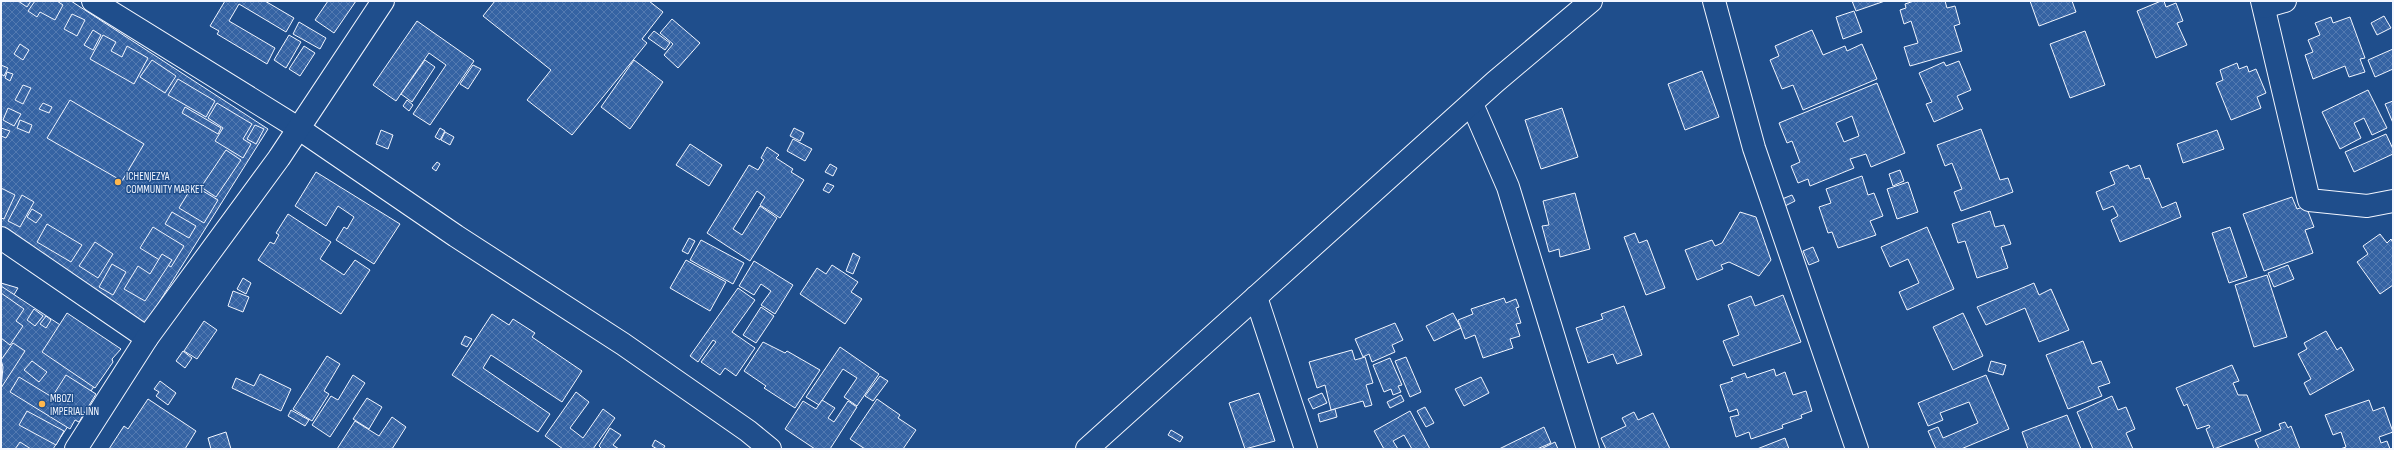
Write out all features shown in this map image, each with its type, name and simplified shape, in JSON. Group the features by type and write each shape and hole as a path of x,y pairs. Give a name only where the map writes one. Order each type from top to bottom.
{"street":[{"path":"93,1 298,128 456,236 623,344 748,431 770,449"},
{"path":"76,449 147,338 279,158 383,1"},
{"path":"1087,449 1472,104 1591,1"},
{"path":"1714,1 1754,148 1857,449"},
{"path":"2285,1 2263,4 2309,200 2367,206 2393,201"},
{"path":"1472,104 1508,187 1588,449"},
{"path":"1,238 147,338"},
{"path":"1256,297 1306,449"}],"building":[{"name":"ICHENJEZYA COMMUNITY MARKET","path":"1,1 71,1 268,129 141,331 1,235"},
{"path":"18,1 31,1 27,7"},
{"path":"35,1 57,1 63,5 55,20 40,12 37,17 28,11"},
{"path":"225,1 265,1 294,18 286,32 239,4 229,21 275,48 267,64 217,34 219,31 210,26"},
{"path":"328,1 356,1 334,33 315,20"},
{"path":"495,1 649,1 663,12 642,39 647,43 572,135 527,100 551,70 483,16"},
{"path":"1852,1 1885,1 1856,11"},
{"path":"1914,1 1945,1 1947,8 1955,6 1960,24 1954,26 1962,51 1910,66 1904,47 1918,43 1911,21 1904,24 1900,10 1906,8 1905,4"},
{"path":"2030,1 2072,1 2076,12 2039,26"},
{"path":"2164,1 2166,7 2176,3 2183,21 2177,23 2187,45 2156,58 2137,11"},
{"path":"1854,11 1862,32 1843,39 1836,17"},
{"path":"72,14 85,20 77,36 64,29"},
{"path":"2384,16 2391,28 2377,35 2371,23"},
{"path":"2331,17 2333,23 2350,17 2365,58 2360,59 2365,72 2349,77 2345,66 2313,79 2305,55 2313,52 2308,40 2320,35 2315,23"},
{"path":"672,19 700,43 678,68 664,55 673,44 660,33"},
{"path":"417,21 474,61 430,125 413,114 446,65 429,53 396,101 373,85"},
{"path":"299,22 326,38 320,49 293,34"},
{"path":"93,30 101,35 93,50 84,45"},
{"path":"1812,30 1823,55 1845,46 1847,51 1862,44 1877,79 1803,110 1793,85 1782,89 1770,60 1779,56 1775,46"},
{"path":"654,31 670,43 665,50 648,38"},
{"path":"2085,31 2105,85 2070,98 2050,44"},
{"path":"103,35 116,42 111,51 122,57 127,46 148,58 134,84 90,59"},
{"path":"289,35 301,42 286,68 274,60"},
{"path":"20,44 29,50 23,60 14,54"},
{"path":"304,46 315,53 300,76 289,69"},
{"path":"2393,49 2393,69 2375,77 2368,60"},
{"path":"152,60 176,76 165,93 140,77"},
{"path":"425,60 435,67 412,102 401,94"},
{"path":"634,60 663,82 630,129 601,107"},
{"path":"1959,61 1971,90 1957,96 1963,109 1934,122 1926,104 1932,102 1919,73 1944,62 1946,66"},
{"path":"2237,63 2239,69 2247,66 2249,72 2256,69 2266,93 2257,97 2261,108 2231,120 2216,83 2223,80 2220,70"},
{"path":"1,65 8,68 4,76 1,74"},
{"path":"473,65 481,69 468,89 460,84"},
{"path":"1702,71 1719,117 1685,130 1668,84"},
{"path":"7,72 13,74 10,81 5,78"},
{"path":"178,79 215,101 206,117 168,95"},
{"path":"1877,83 1905,153 1871,167 1866,154 1850,159 1854,168 1810,186 1808,179 1798,183 1791,166 1800,162 1792,141 1787,143 1779,123","holes":["1852,116 1859,136 1844,142 1836,123"]},
{"path":"23,85 31,88 23,104 15,100"},
{"path":"2368,90 2387,128 2372,135 2364,118 2354,123 2361,138 2340,149 2322,112"},
{"path":"70,100 144,144 122,181 47,138"},
{"path":"407,100 413,105 409,111 403,106"},
{"path":"2393,101 2393,123 2385,104"},
{"path":"43,103 52,107 49,113 39,109"},
{"path":"217,103 252,124 243,139 251,144 243,158 215,141 223,128 208,118"},
{"path":"185,107 221,128 218,134 182,113"},
{"path":"8,108 21,114 14,126 3,120"},
{"path":"1562,108 1578,157 1541,169 1525,120"},
{"path":"20,120 32,125 29,133 17,128"},
{"path":"255,125 264,129 256,144 247,139"},
{"path":"1,128 10,131 6,138 1,136"},
{"path":"440,128 445,131 440,140 435,137"},
{"path":"794,128 804,133 800,141 790,136"},
{"path":"1981,129 2000,180 2008,178 2013,192 1961,211 1954,192 1962,189 1952,163 1945,166 1937,145"},
{"path":"381,130 393,135 388,149 376,144"},
{"path":"2217,130 2224,149 2183,163 2177,144"},
{"path":"445,132 454,137 450,145 441,140"},
{"path":"2386,134 2393,149 2393,154 2354,172 2345,152"},
{"path":"793,139 812,149 805,161 787,151"},
{"path":"690,144 722,165 709,186 676,165"},
{"path":"767,147 779,155 776,158 793,169 791,172 804,180 780,218 760,205 765,197 757,191 733,229 742,235 760,206 777,218 750,261 707,233 749,165 758,170 764,160 761,158"},
{"path":"226,150 241,160 216,197 201,187"},
{"path":"437,162 440,164 436,171 432,168"},
{"path":"830,164 837,168 833,176 825,172"},
{"path":"2128,165 2130,169 2140,165 2145,179 2149,178 2162,208 2176,202 2181,217 2120,242 2111,220 2118,216 2113,206 2103,210 2096,192 2115,184 2110,172"},
{"path":"1900,170 1904,181 1893,186 1889,174"},
{"path":"316,172 400,224 374,264 336,240 344,227 347,229 354,217 338,206 326,226 295,206"},
{"path":"1862,176 1868,195 1874,193 1883,216 1870,221 1876,235 1838,248 1832,232 1828,233 1819,207 1831,203 1826,189"},
{"path":"1908,182 1918,212 1897,219 1887,189"},
{"path":"827,183 834,186 829,193 823,190"},
{"path":"193,185 218,200 204,223 179,208"},
{"path":"1,188 15,195 4,219 1,218"},
{"path":"1575,193 1590,249 1560,257 1559,249 1549,252 1542,226 1549,225 1543,201"},
{"path":"22,195 34,202 20,227 8,221"},
{"path":"1792,195 1795,201 1785,206 1782,199"},
{"path":"2292,197 2297,209 2306,206 2314,227 2305,230 2313,253 2264,271 2243,214"},
{"path":"32,209 42,215 36,223 27,217"},
{"path":"1990,211 1995,227 2004,225 2011,244 2001,247 2008,268 1977,278 1965,241 1958,243 1952,224"},
{"path":"172,212 196,226 189,238 165,224"},
{"path":"1740,212 1756,217 1771,260 1759,276 1729,262 1721,265 1723,269 1697,280 1685,250 1712,240 1715,246 1722,243"},
{"path":"288,214 331,242 320,259 344,275 355,260 370,270 341,314 258,260 270,242 274,244 279,235 276,233"},
{"path":"47,224 82,245 71,262 37,242"},
{"path":"153,227 184,246 171,267 140,248"},
{"path":"1927,227 1954,289 1907,310 1899,292 1919,283 1908,259 1890,267 1881,247"},
{"path":"2230,227 2247,277 2229,283 2212,233"},
{"path":"1635,233 1639,243 1647,240 1665,288 1646,295 1624,237"},
{"path":"2380,234 2387,243 2391,239 2393,243 2393,285 2380,294 2357,262 2368,254 2363,246"},
{"path":"689,238 695,241 688,254 682,251"},
{"path":"701,240 744,263 733,284 690,260"},
{"path":"95,242 113,254 98,278 79,266"},
{"path":"1813,247 1819,261 1809,265 1803,251"},
{"path":"853,253 860,257 853,274 846,271"},
{"path":"162,254 172,260 145,301 124,289 138,266 150,274"},
{"path":"686,260 726,282 710,311 670,288"},
{"path":"754,261 793,285 775,314 761,305 771,291 761,284 754,295 739,286"},
{"path":"112,264 126,272 113,295 99,287"},
{"path":"832,265 858,282 851,292 862,299 845,324 800,294 817,268 826,274"},
{"path":"2288,265 2294,279 2274,287 2268,273"},
{"path":"2267,275 2287,337 2254,347 2235,285"},
{"path":"243,278 251,283 246,294 237,289"},
{"path":"1,283 18,288 12,298 1,290"},
{"path":"2034,283 2039,295 2051,289 2069,330 2039,342 2025,308 1986,325 1977,307"},
{"name":"MBOZI IMPERIAL INN","path":"1,286 112,359 53,449 1,449"},
{"path":"738,288 755,300 732,332 755,348 736,376 725,368 720,375 701,362 716,342 713,340 698,362 690,356"},
{"path":"233,291 249,297 243,312 228,306"},
{"path":"1,293 24,309 16,321 23,326 10,345 1,338"},
{"path":"1783,295 1801,342 1733,366 1723,341 1739,335 1728,305 1751,296 1755,306"},
{"path":"1504,298 1506,303 1516,299 1519,307 1516,308 1521,323 1516,324 1520,336 1510,339 1513,348 1483,358 1475,335 1465,339 1458,320 1473,314 1471,309"},
{"path":"1624,306 1642,355 1617,364 1613,354 1588,363 1576,328 1603,319 1601,314"},
{"path":"761,307 774,316 756,343 743,335"},
{"path":"34,309 43,316 35,326 27,320"},
{"path":"67,313 121,349 112,359 113,362 95,388 42,352"},
{"path":"1453,313 1461,328 1434,341 1426,326"},
{"path":"1963,313 1983,356 1953,370 1933,327"},
{"path":"492,314 509,325 513,319 535,333 532,337 582,371 562,402 491,355 483,368 550,414 538,432 452,375"},
{"path":"46,316 51,320 46,328 40,324"},
{"path":"204,321 217,330 197,359 184,351"},
{"path":"1395,323 1403,340 1392,345 1395,352 1372,362 1369,354 1363,357 1355,339"},
{"path":"2326,331 2337,350 2341,347 2354,370 2310,395 2304,383 2311,379 2298,354 2307,349 2304,343"},
{"path":"465,336 472,339 467,347 461,344"},
{"path":"2083,341 2092,364 2101,361 2110,383 2098,387 2102,396 2068,409 2046,355"},
{"path":"763,342 785,353 787,351 820,370 795,408 764,388 766,386 744,371"},
{"path":"13,343 25,351 1,388 3,367 1,360"},
{"path":"840,347 879,374 857,406 844,397 857,378 843,369 819,405 806,397"},
{"path":"1352,350 1355,360 1365,357 1373,383 1366,385 1372,405 1365,407 1363,401 1331,410 1325,385 1317,388 1309,362"},
{"path":"183,351 192,358 185,368 176,361"},
{"path":"327,356 340,364 324,391 329,394 312,421 293,409"},
{"path":"1406,357 1421,392 1410,397 1395,361"},
{"path":"1390,358 1402,385 1398,386 1401,392 1393,395 1391,389 1384,392 1373,365"},
{"path":"32,361 47,372 39,382 24,370"},
{"path":"1991,361 2006,365 2003,375 1988,371"},
{"path":"2232,365 2239,381 2233,383 2238,395 2247,395 2261,431 2214,449 2206,429 2210,427 2209,425 2197,429 2187,404 2184,406 2176,388"},
{"path":"1774,369 1776,376 1785,372 1793,395 1806,391 1812,411 1801,415 1802,418 1782,425 1783,428 1751,439 1749,432 1736,437 1730,417 1739,415 1737,409 1729,412 1720,385 1733,381 1731,378 1745,373 1747,378"},
{"path":"260,374 291,389 281,411 232,388 236,378 254,386"},
{"path":"66,375 96,394 79,422 75,420 70,429 10,392 19,377 52,397"},
{"path":"353,375 365,383 330,437 312,425 331,396 338,400"},
{"path":"1986,375 2009,429 1961,449 1936,449 1928,431 1938,427 1943,438 1978,423 1969,402 1940,413 1943,420 1928,426 1918,403"},
{"path":"880,376 888,381 873,401 865,396"},
{"path":"1481,377 1489,393 1464,406 1455,389"},
{"path":"160,381 176,393 168,405 156,396 159,392 154,389"},
{"path":"576,392 589,402 570,428 583,438 603,409 615,418 593,449 563,449 545,436"},
{"path":"1259,393 1275,441 1245,449 1229,403"},
{"path":"1322,393 1327,403 1313,409 1308,399"},
{"path":"1401,395 1404,401 1390,408 1387,402"},
{"path":"2112,396 2118,410 2126,407 2135,429 2126,433 2133,449 2093,449 2077,412"},
{"path":"367,398 382,407 369,429 353,419"},
{"path":"148,399 196,431 185,449 109,449 124,426 128,429"},
{"path":"877,399 900,415 898,418 916,430 903,449 865,449 850,439"},
{"path":"822,400 835,408 828,418 834,422 848,401 857,407 830,449 815,449 785,429 803,401 816,409"},
{"path":"2369,400 2373,411 2384,407 2393,432 2379,437 2381,443 2387,441 2390,449 2340,449 2346,447 2341,432 2333,435 2325,415"},
{"path":"1425,407 1434,423 1426,427 1417,411"},
{"path":"1335,409 1337,417 1320,422 1318,414"},
{"path":"291,410 309,420 305,426 288,416"},
{"path":"27,411 64,431 56,445 19,425"},
{"path":"1410,411 1430,449 1412,449 1404,435 1393,441 1398,449 1384,449 1374,431"},
{"path":"1634,412 1638,420 1653,413 1670,449 1606,449 1601,438 1626,426 1622,418"},
{"path":"2067,415 2081,449 2028,449 2022,432"},
{"path":"392,417 406,427 392,449 337,449 355,421 379,436"},
{"path":"2285,422 2288,428 2291,426 2300,449 2259,449 2255,440 2281,429 2279,424"},
{"path":"1544,427 1551,443 1537,449 1499,449"},
{"path":"610,428 621,435 613,445 619,449 602,449 599,446"},
{"path":"1171,430 1183,437 1180,442 1168,435"},
{"path":"226,432 231,449 211,449 208,438"},
{"path":"1785,438 1789,449 1757,449"},
{"path":"655,440 665,446 663,449 657,449 652,446"},
{"path":"20,442 31,449 15,449"},
{"path":"1555,442 1558,449 1541,449"}],"place":[{"name":"ICHENJEZYA COMMUNITY MARKET","path":"118,182"},
{"name":"MBOZI IMPERIAL INN","path":"42,404"}]}
